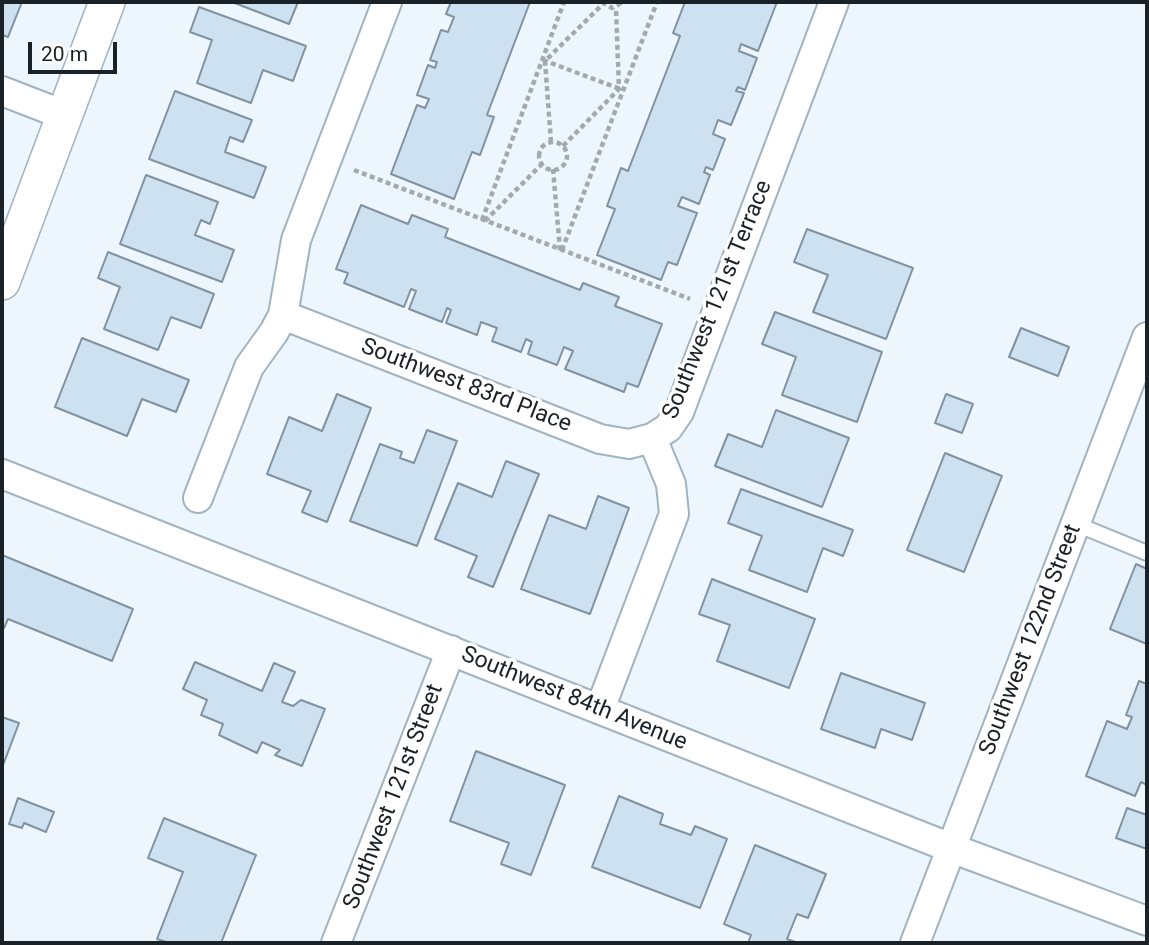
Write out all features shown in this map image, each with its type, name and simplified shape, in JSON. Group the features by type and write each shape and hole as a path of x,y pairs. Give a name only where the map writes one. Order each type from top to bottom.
{"street":[{"path":"2,282 107,2"},
{"path":"198,498 249,367 283,315 296,240 387,2"},
{"name":"Southwest 121st Terrace","path":"600,709 674,514 671,484 652,438 668,428 679,412 834,2"},
{"path":"2,91 64,115"},
{"name":"Southwest 83rd Place","path":"283,315 600,439 629,444 652,438"},
{"name":"Southwest 122nd Street","path":"915,943 1147,337"},
{"name":"Southwest 84th Avenue","path":"2,474 951,848 1147,920"},
{"name":"Southwest 121st Street","path":"336,943 451,650"}],"lane":[{"path":"1076,524 1147,552"}],"path":[{"path":"483,220 564,2"},
{"path":"615,8 623,2"},
{"path":"561,250 657,2"},
{"path":"544,60 603,3 615,8"},
{"path":"615,8 621,90"},
{"path":"544,60 621,90"},
{"path":"544,60 551,142"},
{"path":"563,146 621,90"},
{"path":"542,164 540,152 545,145 551,142 563,146"},
{"path":"542,164 553,169 561,166 566,159 563,146"},
{"path":"483,220 542,164"},
{"path":"553,169 561,250"},
{"path":"354,170 690,299"}],"building":[{"path":"2,2 22,2 8,37 2,35"},
{"path":"232,2 298,2 289,24"},
{"path":"451,2 530,2 487,115 494,117 480,155 472,152 454,199 391,174 417,105 425,108 429,99 417,95 428,65 435,68 437,62 430,60 441,30 448,32 454,17 446,14"},
{"path":"685,2 777,2 758,51 741,44 739,51 757,58 745,90 738,87 736,91 744,93 731,125 718,120 713,134 725,139 713,170 706,167 704,172 710,175 699,204 682,197 678,206 697,213 677,265 668,262 661,280 597,255 615,209 607,206 621,168 628,171 680,36 673,33"},
{"path":"199,7 306,46 293,81 263,70 251,103 197,83 212,40 190,32"},
{"path":"175,91 252,120 243,142 230,137 225,152 266,167 254,198 149,159"},
{"path":"146,175 218,202 210,224 201,220 195,235 234,250 222,282 120,244"},
{"path":"361,205 408,224 412,215 448,229 445,237 580,290 583,283 619,297 615,306 662,324 638,387 627,383 624,392 565,369 573,351 564,347 557,365 528,354 532,342 526,339 521,352 492,341 497,328 481,322 477,335 446,323 451,310 447,308 442,322 409,309 416,291 411,289 404,307 344,283 348,273 336,269"},
{"path":"807,229 913,268 886,339 813,312 828,275 794,262"},
{"path":"108,252 214,294 201,328 171,317 158,350 104,329 120,287 98,278"},
{"path":"775,312 882,352 857,422 782,395 796,357 762,344"},
{"path":"1021,328 1069,347 1058,376 1009,357"},
{"path":"82,338 189,380 176,412 142,399 127,436 55,407"},
{"path":"337,394 371,408 327,522 302,512 311,491 267,474 289,417 322,431"},
{"path":"946,394 973,404 962,433 935,423"},
{"path":"776,410 849,438 822,507 715,466 728,434 762,447"},
{"path":"427,430 457,441 417,546 350,521 380,444 402,452 400,458 414,463"},
{"path":"945,453 1002,476 964,572 907,550"},
{"path":"506,461 539,474 493,587 468,577 477,556 435,539 458,483 492,497"},
{"path":"741,489 853,530 843,556 823,548 807,592 749,570 762,536 728,523"},
{"path":"598,496 629,508 590,614 521,589 549,515 586,529"},
{"path":"2,555 133,609 112,661 8,619 4,628 2,627"},
{"path":"1136,564 1147,569 1147,644 1110,629"},
{"path":"712,579 815,619 789,688 717,661 730,625 699,614"},
{"path":"195,662 262,691 274,663 295,672 282,702 293,706 301,700 325,709 302,766 275,755 280,750 262,742 257,753 219,735 223,724 201,715 207,700 183,689"},
{"path":"841,673 925,703 912,740 881,729 875,748 821,729"},
{"path":"1139,681 1147,684 1147,785 1141,782 1135,796 1086,776 1107,721 1127,729 1132,717 1126,715"},
{"path":"2,717 19,723 2,768"},
{"path":"476,751 565,785 531,875 501,864 509,843 450,821"},
{"path":"619,796 663,814 660,824 691,835 695,826 727,839 700,908 592,867"},
{"path":"18,798 54,812 46,832 24,823 22,828 9,824"},
{"path":"1127,808 1147,815 1147,849 1116,838"},
{"path":"164,818 256,855 221,943 169,943 157,939 183,872 148,858"},
{"path":"755,845 826,874 808,918 797,914 787,939 798,943 748,943 751,935 724,924"}]}
